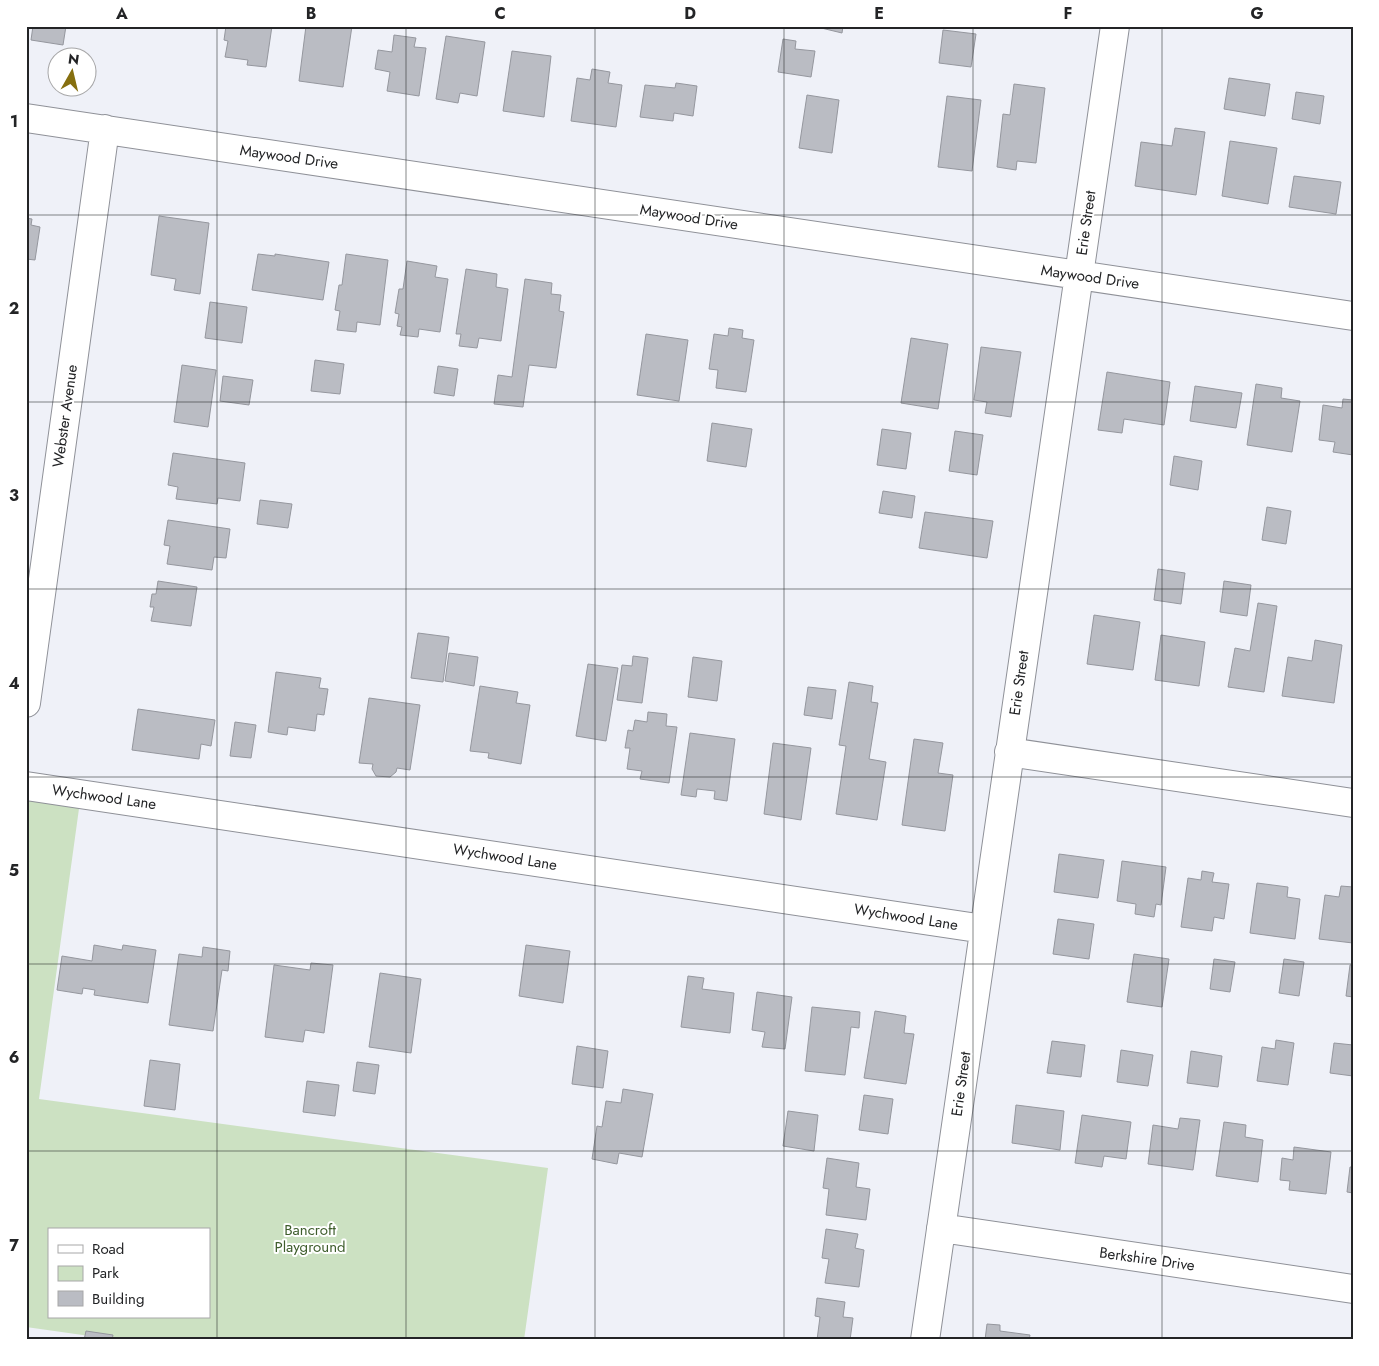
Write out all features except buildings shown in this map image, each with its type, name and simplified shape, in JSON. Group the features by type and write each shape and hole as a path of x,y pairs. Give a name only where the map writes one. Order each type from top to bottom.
{"street":[{"name":"Erie Street","path":"925,1340 1115,26"},
{"name":"Maywood Drive","path":"26,118 1353,316"},
{"name":"Webster Avenue","path":"26,702 105,130"},
{"path":"1010,752 1353,803"},
{"name":"Wychwood Lane","path":"26,786 984,929"},
{"name":"Berkshire Drive","path":"941,1228 1353,1289"}],"green space":[{"name":"Bancroft Playground","path":"26,786 81,794 39,1099 548,1168 524,1340 118,1340 26,1327"}]}
